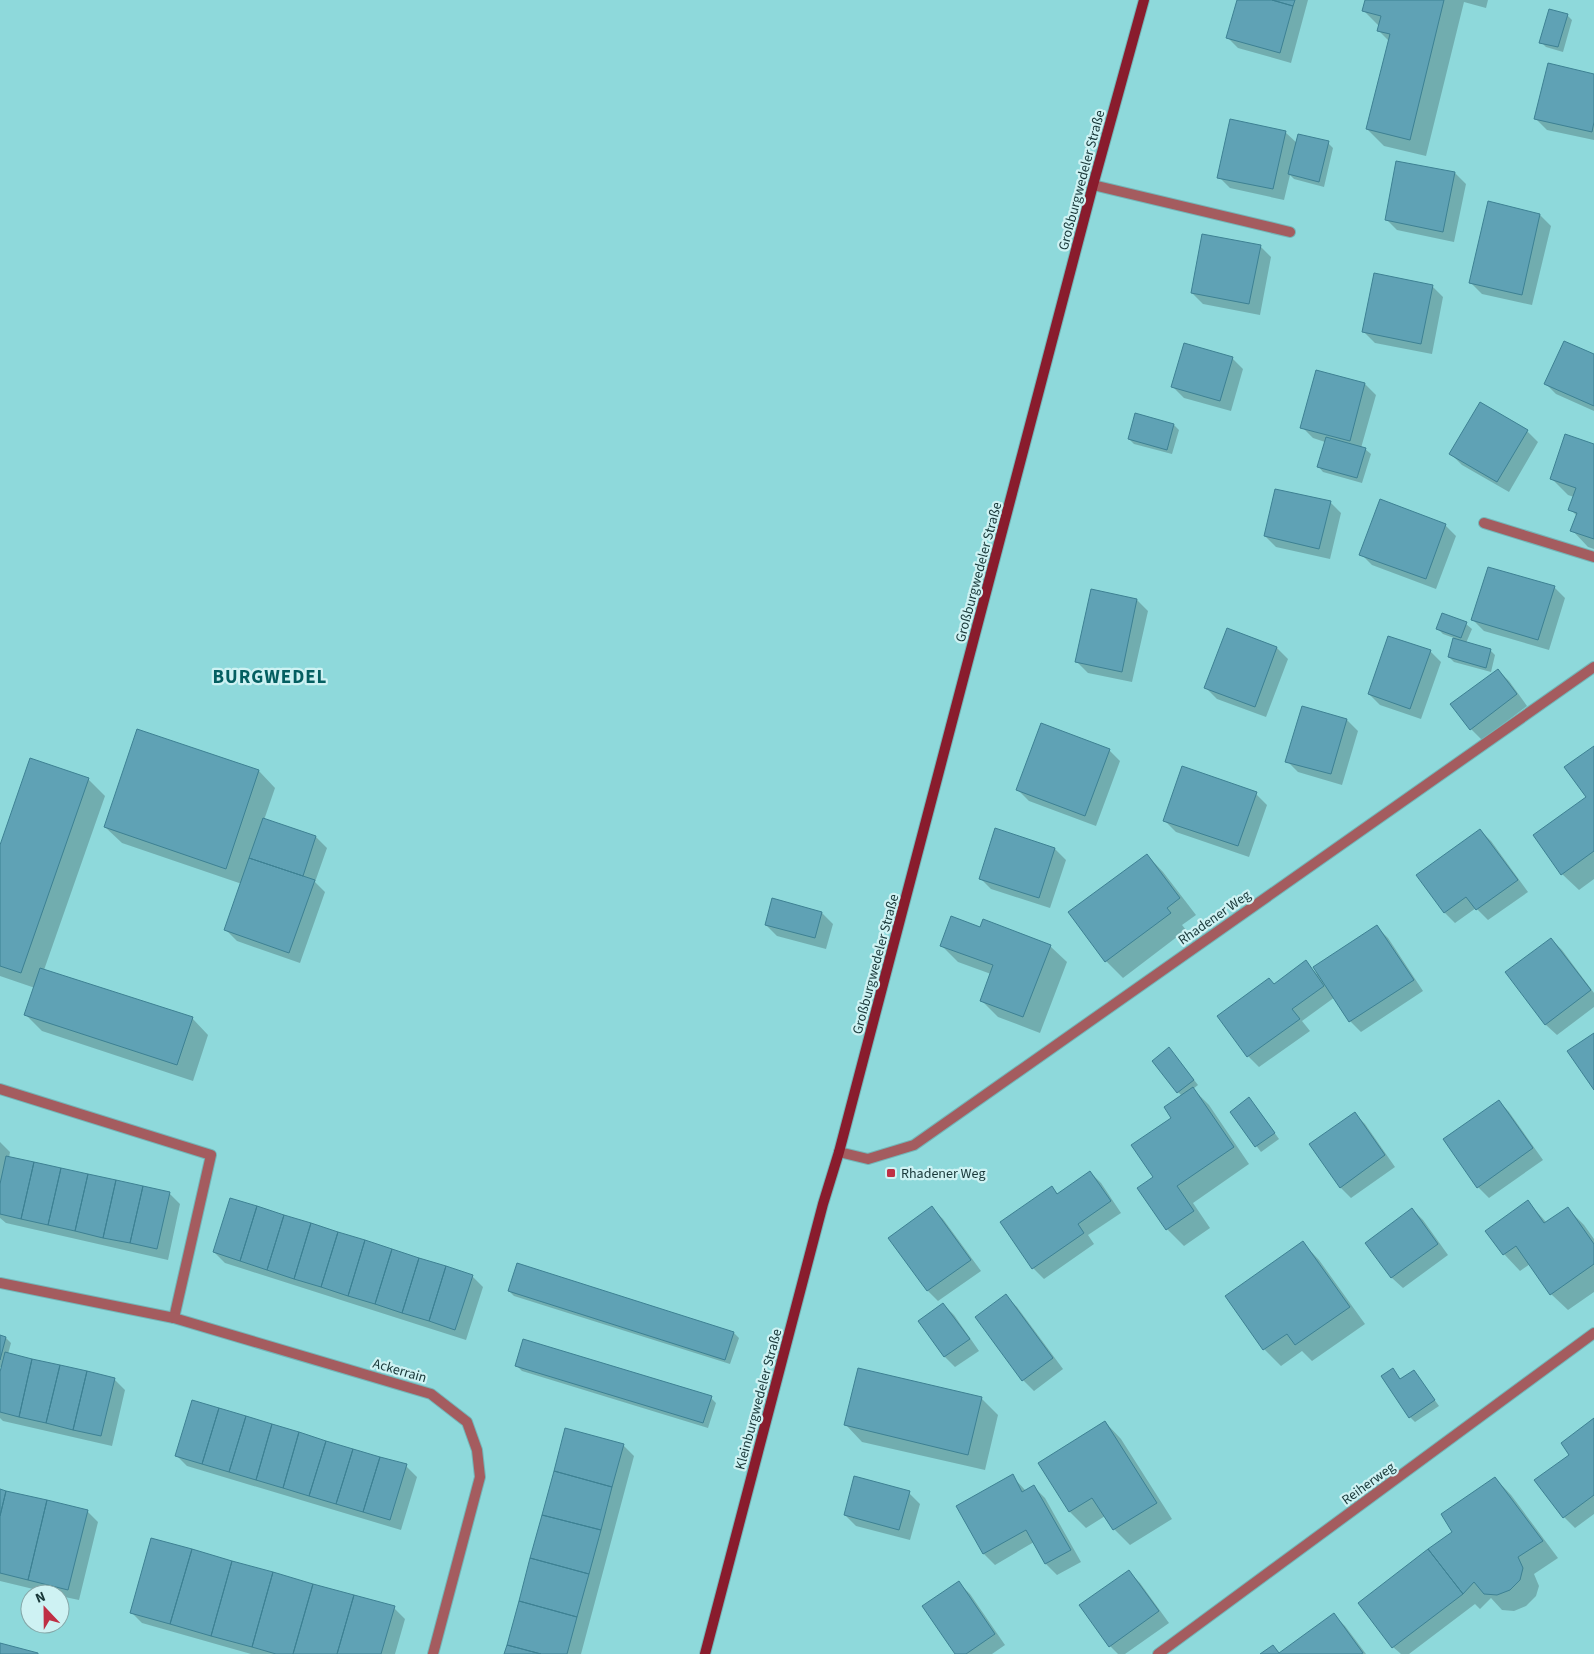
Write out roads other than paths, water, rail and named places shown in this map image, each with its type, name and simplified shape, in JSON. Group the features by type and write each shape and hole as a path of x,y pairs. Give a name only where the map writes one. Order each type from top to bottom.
{"street":[{"name":"Großburgwedeler Straße","path":"839,1152 1144,0"},
{"path":"1094,184 1290,232"},
{"path":"1484,524 1594,557"},
{"name":"Rhadener Weg","path":"839,1152 868,1159 914,1145 1594,667"},
{"path":"0,1089 211,1156 174,1318"},
{"name":"Kleinburgwedeler Straße","path":"706,1654 821,1214 839,1152"},
{"name":"Ackerrain","path":"0,1282 174,1318 431,1394 467,1422 478,1450 480,1477 433,1654"},
{"name":"Reiherweg","path":"1158,1654 1594,1333"}],"place":[{"name":"Rhadener Weg","path":"891,1173"}],"district":[{"name":"BURGWEDEL","path":"270,676"}]}
